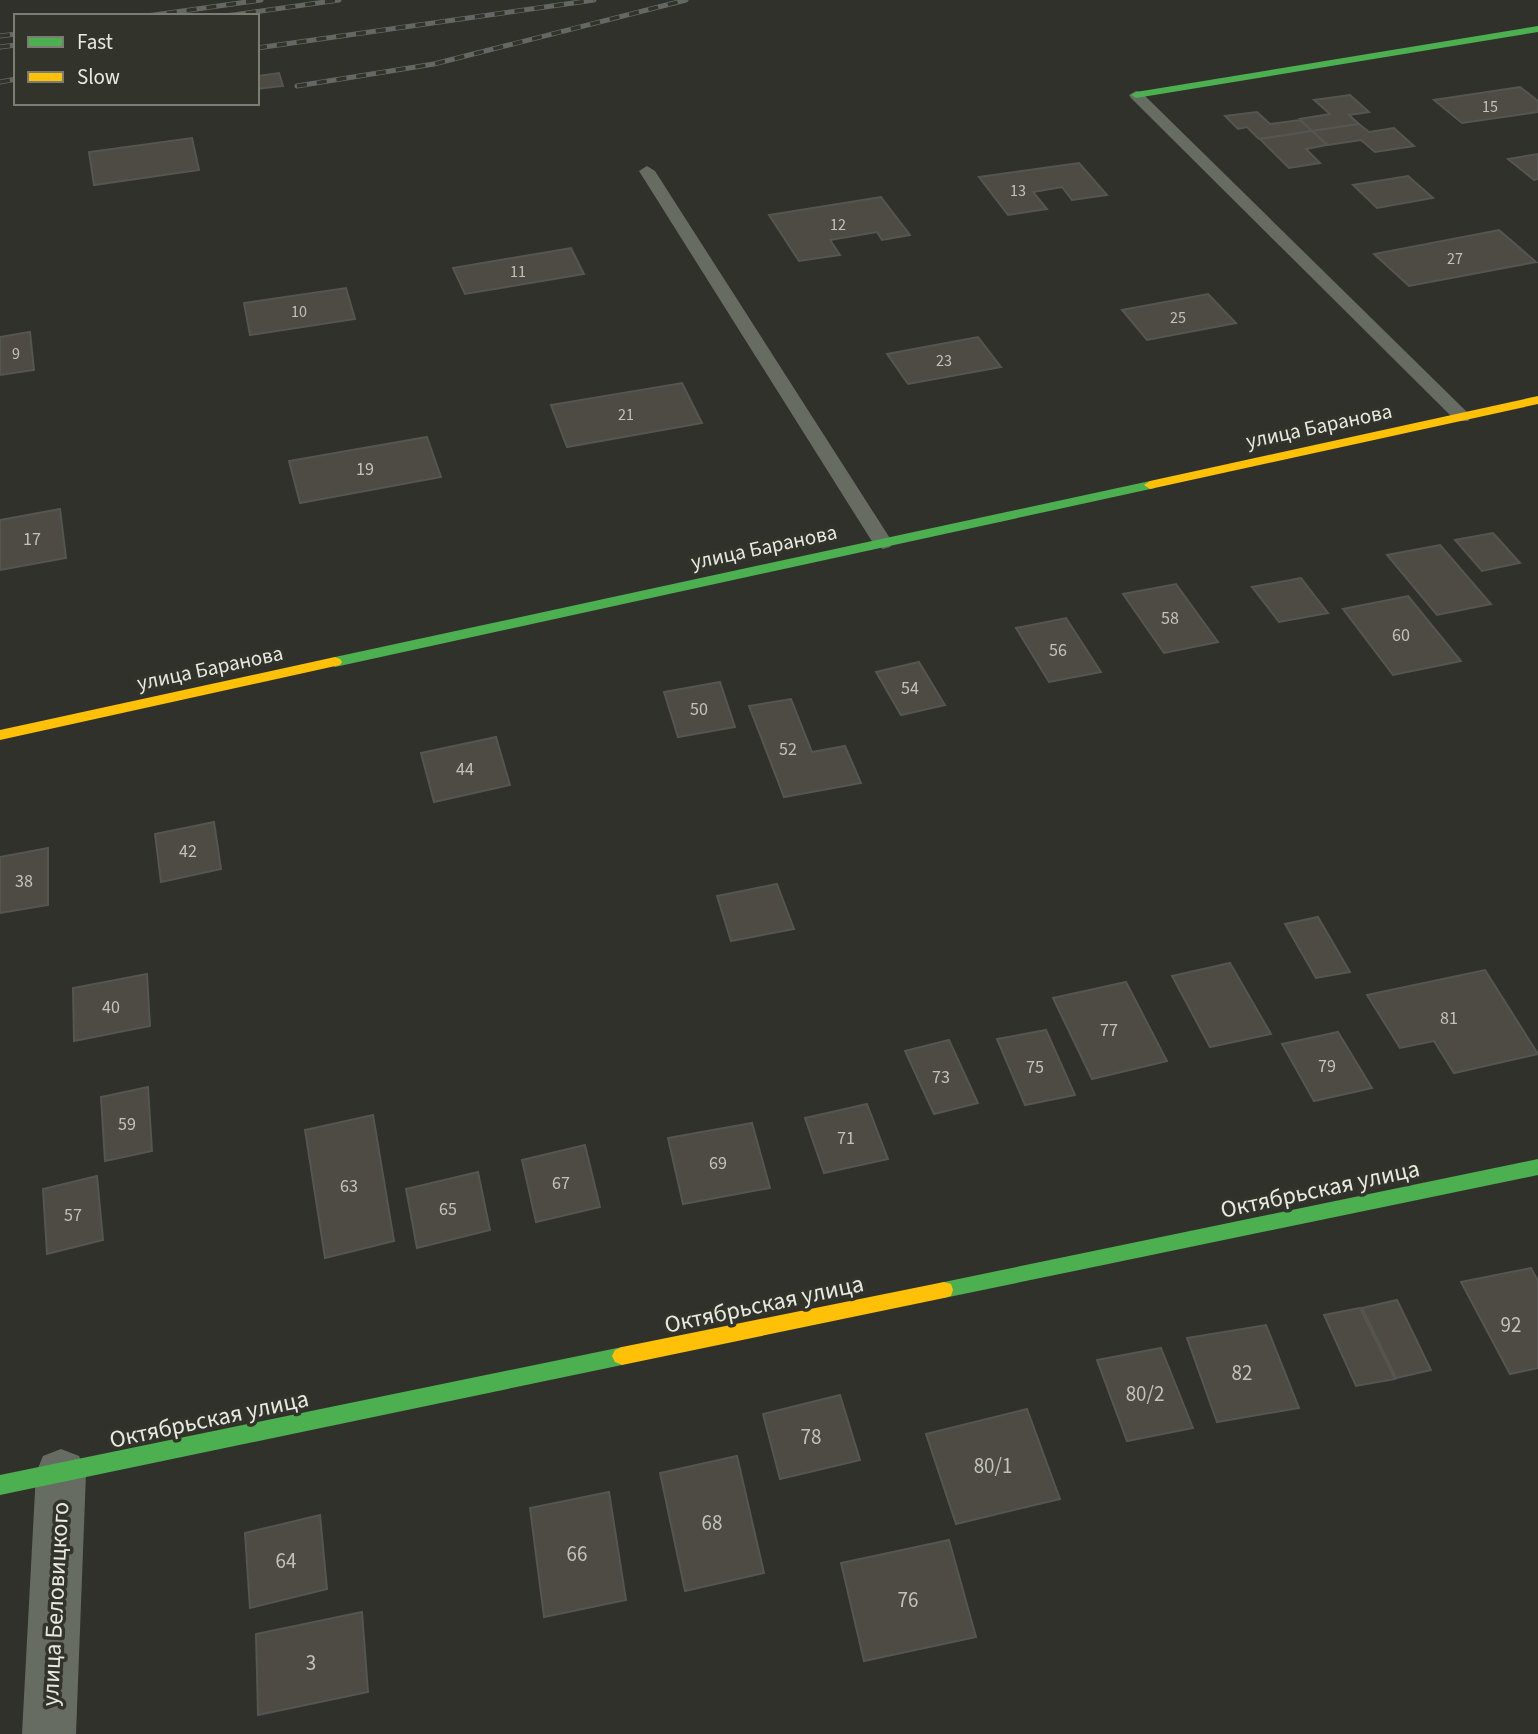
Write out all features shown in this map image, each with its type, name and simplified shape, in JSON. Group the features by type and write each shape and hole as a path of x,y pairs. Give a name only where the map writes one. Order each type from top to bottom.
{"street":[{"path":"1136,96 1538,29"},
{"name":"улица Баранова","path":"0,735 1538,400"},
{"name":"Октябрьская улица","path":"0,1485 1538,1167"},
{"name":"улица Беловицкого","path":"48,1734 61,1473"}],"lane":[{"path":"1136,96 1462,417"},
{"path":"647,171 883,542"}],"building":[{"path":"279,73 283,86 259,89 259,76"},
{"path":"1520,87 1538,101 1538,112 1462,123 1434,100"},
{"path":"1350,95 1369,112 1349,115 1359,124 1312,131 1300,119 1330,114 1314,100"},
{"path":"1257,112 1270,124 1300,120 1312,131 1259,139 1247,127 1238,129 1225,116"},
{"path":"1359,124 1369,132 1394,128 1414,146 1375,152 1361,140 1328,145 1312,131"},
{"path":"1312,131 1327,145 1306,149 1320,163 1289,168 1260,139"},
{"path":"192,138 199,170 94,185 89,152"},
{"path":"1538,154 1538,179 1534,180 1508,159"},
{"path":"1079,163 1107,195 1072,200 1062,187 1033,192 1047,209 1008,215 979,177"},
{"path":"1408,176 1433,198 1377,208 1353,185"},
{"path":"881,197 910,235 882,240 877,232 830,240 840,255 799,261 769,215"},
{"path":"1499,230 1536,262 1409,286 1374,254"},
{"path":"571,248 584,274 465,294 453,268"},
{"path":"346,288 355,319 250,335 244,303"},
{"path":"1208,294 1236,323 1147,340 1122,310"},
{"path":"30,332 34,370 0,375 0,337"},
{"path":"978,337 1001,367 908,384 887,354"},
{"path":"682,383 702,423 567,447 551,405"},
{"path":"427,437 441,477 300,503 289,461"},
{"path":"60,509 66,558 0,570 0,520"},
{"path":"1493,533 1520,563 1482,571 1455,540"},
{"path":"1440,545 1491,604 1437,615 1387,555"},
{"path":"1301,578 1328,613 1279,622 1252,587"},
{"path":"1176,584 1218,642 1164,653 1123,594"},
{"path":"1408,596 1461,661 1393,675 1343,609"},
{"path":"1066,618 1101,672 1049,682 1016,628"},
{"path":"919,662 945,705 901,715 876,672"},
{"path":"720,682 735,727 678,737 664,692"},
{"path":"791,699 812,752 845,746 861,783 784,797 749,706"},
{"path":"496,737 510,785 434,802 421,753"},
{"path":"214,822 221,869 161,882 155,834"},
{"path":"48,848 48,905 0,913 0,857"},
{"path":"777,884 794,929 731,941 717,896"},
{"path":"1318,917 1350,972 1316,978 1285,924"},
{"path":"1230,963 1271,1034 1210,1047 1172,976"},
{"path":"1485,970 1538,1054 1454,1073 1434,1041 1400,1048 1367,995"},
{"path":"147,974 150,1026 74,1041 73,988"},
{"path":"1126,982 1167,1061 1092,1079 1053,998"},
{"path":"1046,1030 1075,1095 1025,1105 997,1039"},
{"path":"1338,1032 1372,1088 1314,1101 1282,1044"},
{"path":"949,1040 978,1103 934,1114 905,1051"},
{"path":"148,1087 152,1151 105,1161 101,1097"},
{"path":"867,1104 888,1159 824,1173 805,1118"},
{"path":"373,1115 394,1241 325,1258 305,1130"},
{"path":"752,1123 770,1188 683,1204 668,1138"},
{"path":"585,1145 600,1207 536,1222 522,1160"},
{"path":"478,1172 490,1230 417,1248 406,1189"},
{"path":"97,1176 103,1240 47,1254 43,1189"},
{"path":"1531,1268 1538,1281 1538,1368 1510,1374 1461,1282"},
{"path":"1397,1300 1431,1370 1396,1378 1362,1308"},
{"path":"1360,1308 1395,1379 1356,1386 1324,1315"},
{"path":"1266,1325 1299,1408 1217,1422 1187,1338"},
{"path":"1161,1348 1193,1428 1127,1441 1097,1360"},
{"path":"840,1395 860,1460 780,1479 763,1414"},
{"path":"1027,1409 1060,1499 956,1524 926,1434"},
{"path":"737,1456 764,1573 685,1591 660,1473"},
{"path":"609,1492 626,1600 544,1617 530,1508"},
{"path":"320,1515 327,1589 250,1608 245,1533"},
{"path":"949,1540 976,1637 864,1661 841,1563"},
{"path":"362,1612 368,1692 258,1715 256,1634"}],"railway":[{"path":"161,14 261,0"},
{"path":"240,14 339,0"},
{"path":"259,48 594,0"},
{"path":"297,86 434,64 686,0"},
{"path":"0,36 14,34"},
{"path":"0,47 14,45"},
{"path":"0,82 14,79"}],"traffic: fast":[{"path":"1136,95 1538,29"},
{"path":"335,662 1150,485"},
{"path":"944,1290 1538,1167"},
{"path":"0,1485 622,1356"}],"traffic: slow":[{"path":"1150,485 1538,400"},
{"path":"0,735 335,662"},
{"path":"622,1356 944,1290"}]}
